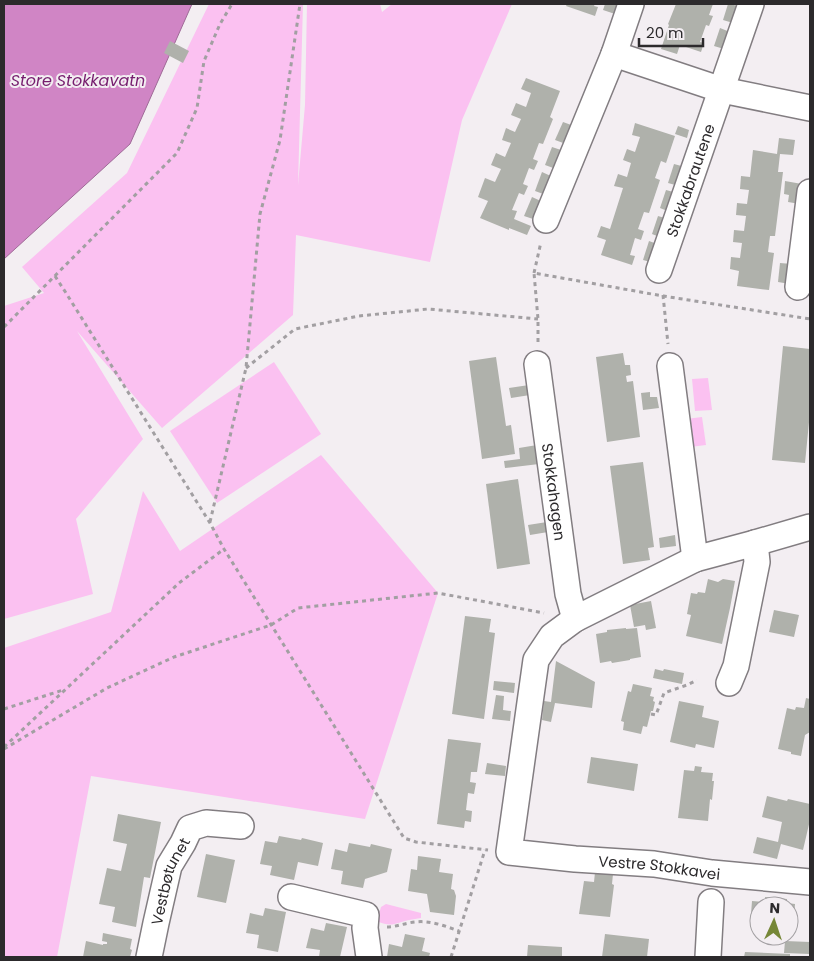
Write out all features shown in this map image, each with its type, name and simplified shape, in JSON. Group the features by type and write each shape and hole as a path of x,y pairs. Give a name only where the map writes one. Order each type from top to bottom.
{"street":[{"path":"546,220 614,54 631,4"},
{"name":"Stokkabrautene","path":"659,270 751,4"},
{"path":"614,54 722,90 810,108"},
{"path":"798,287 810,192"},
{"name":"Stokkahagen","path":"538,364 568,594 575,619"},
{"path":"670,366 695,559"},
{"path":"497,851 536,660 552,636 575,619 695,559 755,544 810,527"},
{"path":"730,683 736,666 757,562 755,544"},
{"name":"Vestbøtunet","path":"149,957 169,866 190,828 206,823 241,826"},
{"name":"Vestre Stokkavei","path":"497,851 575,859 654,864 712,873 810,882"},
{"path":"291,897 366,915 365,928 369,957"},
{"path":"708,957 712,902"}],"path":[{"path":"4,327 177,153 198,108 204,61 220,24 232,4"},
{"path":"210,523 246,368 260,214 280,140 300,4"},
{"path":"538,364 538,319 534,273 546,220"},
{"path":"659,270 670,366"},
{"path":"534,273 810,319"},
{"path":"54,276 72,301 404,838 416,842 497,851 459,931 451,957"},
{"path":"246,368 295,329 359,316 428,309 538,319"},
{"path":"4,748 179,583 224,549"},
{"path":"4,748 107,688 174,657 271,625 298,608 438,593 575,619"},
{"path":"652,714 656,715 664,693 697,680"},
{"path":"4,709 66,690"},
{"path":"366,920 375,922 382,927 425,922 459,931"}],"shaded area":[{"path":"209,4 303,4 298,185 305,105 307,4 380,4 382,12 392,4 512,4 462,120 430,262 296,235 293,315 162,428 77,331 143,439 76,519 93,594 4,619 4,306 44,293 22,267 127,173"},
{"path":"274,362 321,434 217,503 170,431"},
{"path":"708,378 712,410 695,411 692,379"},
{"path":"702,417 706,445 690,447 686,419"},
{"path":"321,455 438,593 365,819 91,776 57,957 4,957 4,648 111,612 143,491 180,551"},
{"path":"386,904 421,913 421,918 390,925 377,921 381,907"}],"water":[{"name":"Store Stokkavatn","path":"4,4 192,4 130,144 4,259"}],"building":[{"path":"567,4 595,4 594,6 598,7 595,16 566,6"},
{"path":"605,4 622,4 618,15 603,10"},
{"path":"676,4 713,4 709,15 713,16 709,26 706,25 700,42 704,43 701,52 680,45 677,54 661,49"},
{"path":"728,4 739,6 733,23 723,20"},
{"path":"720,28 730,32 724,49 714,46"},
{"path":"170,41 189,51 183,63 164,53"},
{"path":"526,78 560,91 550,117 553,119 543,144 539,143 533,159 538,161 534,170 529,168 523,184 528,186 524,195 519,193 512,210 517,211 514,219 531,226 527,235 480,218 488,201 478,197 485,178 495,182 501,169 491,165 496,153 505,157 511,143 502,140 506,128 515,132 521,119 511,115 516,103 526,107 531,93 521,89"},
{"path":"563,122 574,126 566,144 555,140"},
{"path":"635,123 675,136 666,163 661,161 655,178 660,180 649,213 644,212 638,229 644,231 641,240 635,238 630,255 635,256 632,265 601,255 606,240 597,237 601,226 610,229 623,188 614,186 618,174 627,177 631,163 623,160 627,149 635,152 640,137 632,135"},
{"path":"678,126 689,130 687,138 675,134"},
{"path":"779,138 795,140 793,155 780,154 778,172 783,172 775,236 770,236 768,252 774,253 769,290 737,286 739,271 730,269 731,257 740,258 742,243 733,242 734,230 744,231 746,216 736,215 737,203 747,204 749,190 740,189 741,176 750,177 753,150 777,154"},
{"path":"552,147 564,151 556,169 545,165"},
{"path":"674,164 685,167 679,186 668,183"},
{"path":"542,172 553,177 546,195 535,191"},
{"path":"785,181 802,184 800,204 788,202 789,195 784,194"},
{"path":"666,190 677,193 670,212 660,208"},
{"path":"532,197 543,202 536,220 524,216"},
{"path":"658,216 668,219 662,238 652,234"},
{"path":"649,241 660,245 654,263 643,260"},
{"path":"780,263 792,264 790,284 778,282"},
{"path":"783,346 810,349 810,412 805,463 772,460"},
{"path":"623,353 625,365 630,365 631,375 626,376 627,382 633,381 640,437 607,442 596,357"},
{"path":"496,357 506,426 511,425 515,454 482,459 469,361"},
{"path":"529,385 530,395 511,398 509,388"},
{"path":"650,392 650,397 657,397 659,408 643,410 641,393"},
{"path":"537,445 539,464 505,468 504,461 520,459 519,448"},
{"path":"643,462 654,547 648,548 650,560 623,564 610,466"},
{"path":"518,479 530,564 497,569 486,484"},
{"path":"547,522 548,532 530,535 528,525"},
{"path":"675,535 676,546 660,548 659,538"},
{"path":"708,579 718,582 723,579 735,581 722,644 686,636 691,615 687,614 691,593 705,593"},
{"path":"651,601 656,628 646,630 645,625 634,627 630,605"},
{"path":"774,610 799,615 794,637 769,632"},
{"path":"465,616 491,619 489,632 495,633 484,719 452,714"},
{"path":"637,628 641,657 612,663 611,661 600,663 596,634 607,632 607,630"},
{"path":"556,661 595,682 592,708 555,703 551,722 542,720 544,701 551,702"},
{"path":"655,669 684,673 682,684 653,678"},
{"path":"494,681 515,683 514,693 493,690"},
{"path":"633,684 652,688 650,696 654,697 653,701 655,702 647,727 643,726 641,734 623,730 624,722 621,721 628,691 631,692"},
{"path":"496,695 504,696 503,710 511,711 510,721 492,719"},
{"path":"806,698 810,699 810,732 805,735 801,756 778,749 787,708 795,710 796,707 804,708"},
{"path":"679,701 704,706 702,717 719,721 714,748 696,744 695,748 670,742"},
{"path":"448,739 481,743 477,772 471,772 470,782 476,783 474,794 468,793 466,810 472,811 471,822 465,821 464,828 437,824"},
{"path":"591,757 638,764 634,791 587,783"},
{"path":"487,763 506,766 505,776 485,774"},
{"path":"695,766 702,767 701,772 713,773 712,781 714,781 708,821 678,818 684,770 694,771"},
{"path":"767,796 810,804 810,820 803,850 781,844 777,859 753,853 757,837 778,842 782,822 762,817"},
{"path":"118,814 161,822 150,878 144,877 136,927 112,922 115,907 99,904 107,868 121,871 127,844 113,841"},
{"path":"279,836 301,840 302,838 323,843 318,866 298,862 294,880 270,875 272,866 260,864 265,841 277,843"},
{"path":"349,843 370,847 371,844 392,849 387,872 365,879 363,888 341,884 343,871 331,869 335,849 347,852"},
{"path":"206,854 235,860 226,903 197,897"},
{"path":"418,856 441,859 439,872 453,874 451,889 454,890 456,896 454,915 430,912 427,894 408,891 411,869 417,870"},
{"path":"595,872 613,874 612,884 614,885 610,917 579,914 584,881 594,882"},
{"path":"265,908 286,912 278,952 257,948 259,935 246,933 250,913 263,916"},
{"path":"326,923 347,927 340,957 319,957 320,950 306,948 311,928 324,931"},
{"path":"103,933 132,939 130,957 83,957 86,941 103,945 107,944 107,942 102,941"},
{"path":"405,934 425,938 422,951 430,953 429,957 387,957 389,944 402,947"},
{"path":"605,934 649,939 647,957 602,957"},
{"path":"799,942 810,942 810,954 784,953 785,946 799,946"},
{"path":"528,945 562,947 562,957 527,957"},
{"path":"745,952 790,954 790,957 744,957"}]}
